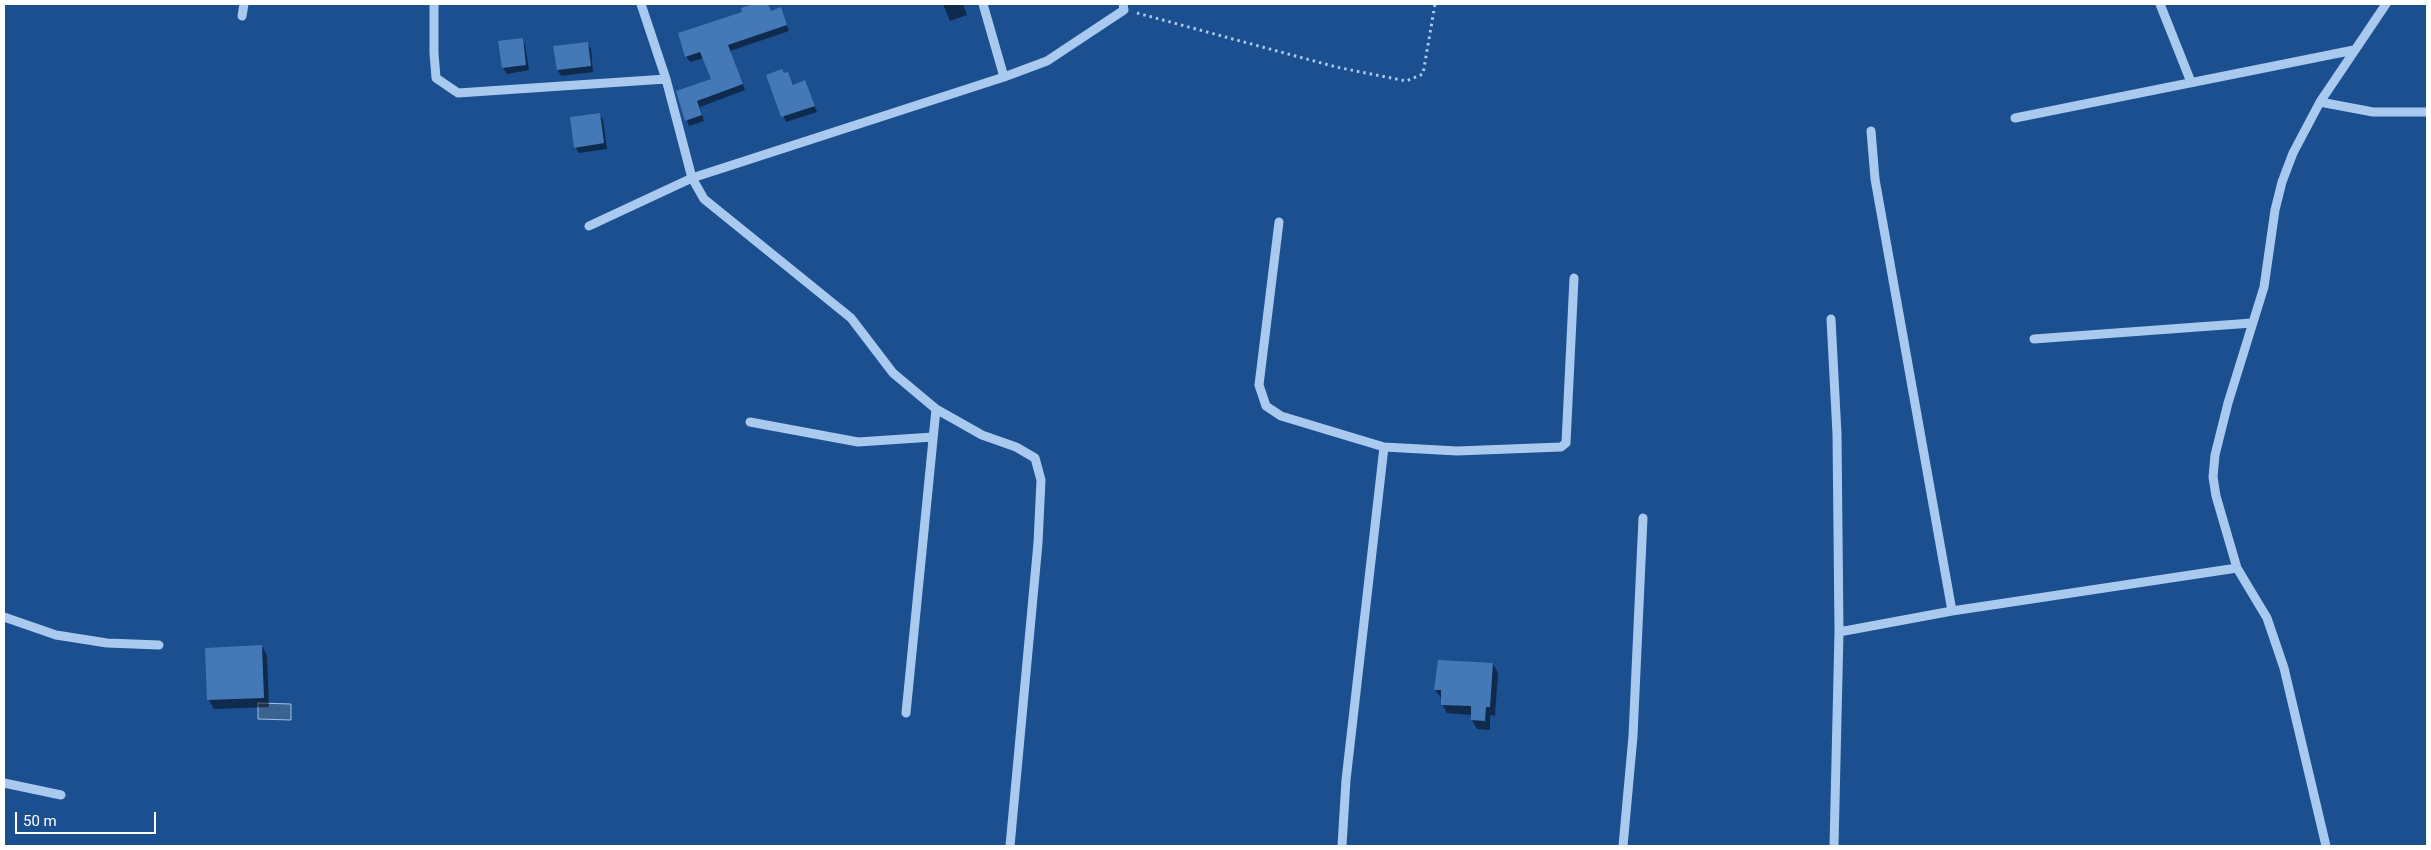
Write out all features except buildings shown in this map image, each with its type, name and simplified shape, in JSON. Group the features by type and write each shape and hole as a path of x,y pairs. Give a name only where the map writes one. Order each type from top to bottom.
{"street":[{"path":"242,16 244,4"},
{"path":"434,4 436,78 458,93 666,79"},
{"path":"641,4 666,79 692,178 704,199 851,318 893,373 936,409 982,435 1016,447 1035,458 1041,480 1038,543 1010,846"},
{"path":"983,4 1004,78"},
{"path":"2160,4 2191,82"},
{"path":"2326,846 2284,668 2267,618 2237,568 2216,496 2213,476 2215,455 2228,403 2264,287 2275,210 2282,182 2293,153 2320,102 2386,4"},
{"path":"589,226 692,178 1004,78 1047,61 1124,7"},
{"path":"2015,118 2354,50"},
{"path":"2320,102 2373,112 2427,112"},
{"path":"1870,131 1875,179 1952,611"},
{"path":"1278,222 1260,385 1266,406 1280,416 1384,447 1457,451 1561,447 1566,443 1574,278"},
{"path":"1831,319 1837,434 1839,632 1834,846"},
{"path":"2034,339 2252,323"},
{"path":"906,713 936,409"},
{"path":"750,422 858,442 933,438"},
{"path":"1342,846 1346,780 1384,447"},
{"path":"1622,846 1634,736 1643,518"},
{"path":"1839,632 1952,611 2237,568"},
{"path":"4,616 56,635 107,643 159,644"},
{"path":"4,783 61,795"}],"path":[{"path":"1124,7 1336,66 1406,81 1423,74 1435,4"}],"water":[{"path":"258,703 291,704 291,720 258,719"}]}
